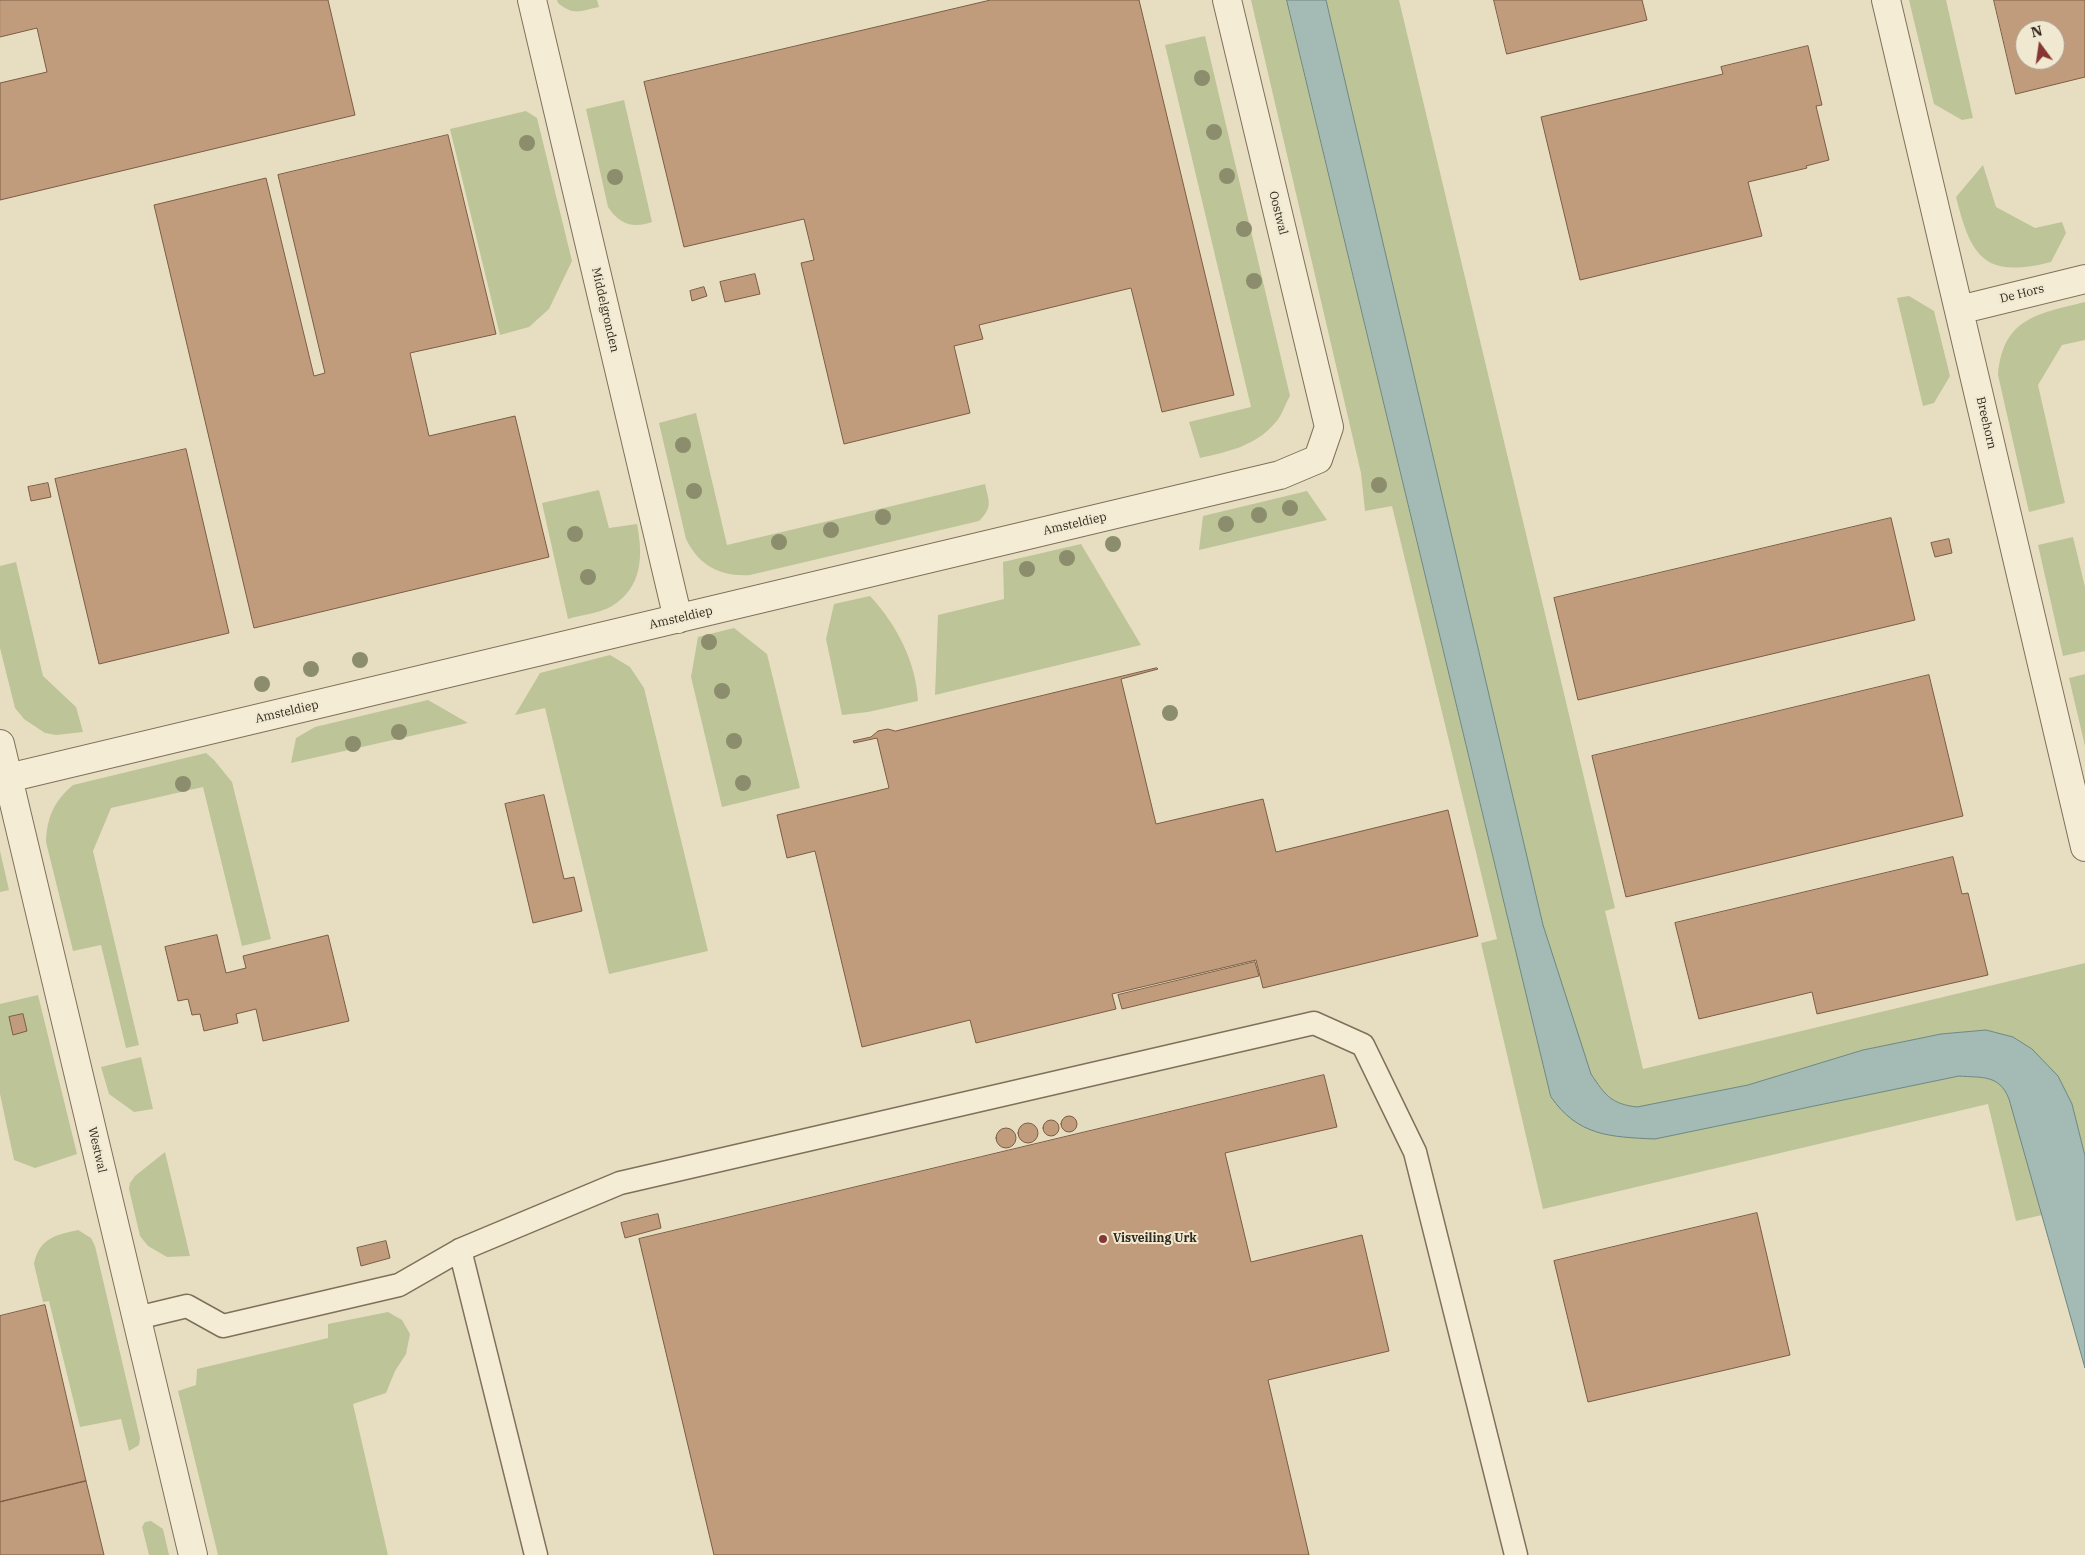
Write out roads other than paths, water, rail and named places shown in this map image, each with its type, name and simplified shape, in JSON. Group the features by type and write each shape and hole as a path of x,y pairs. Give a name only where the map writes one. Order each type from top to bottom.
{"street":[{"name":"Middelgronden","path":"532,0 678,619"},
{"name":"Oostwal","path":"1227,0 1329,427"},
{"name":"Breehorn","path":"1886,0 2085,847"},
{"name":"De Hors","path":"1959,310 2085,279"},
{"name":"Amsteldiep","path":"4,779 1280,476 1318,460 1329,427"},
{"name":"Westwal","path":"0,744 4,779 137,1318 193,1555"}],"lane":[{"path":"137,1318 187,1306 223,1326 399,1285 460,1250 620,1183 1314,1023 1363,1045 1415,1152 1516,1555"},
{"path":"460,1250 536,1555"}],"water":[{"path":"1287,0 1326,0 1543,925 1591,1074 1600,1088 1615,1101 1637,1107 1748,1085 1863,1050 1941,1034 1986,1030 2013,1037 2032,1049 2058,1076 2072,1104 2085,1156 2085,1368 2009,1099 2005,1091 1995,1081 1959,1076 1655,1139 1624,1137 1596,1132 1572,1120 1551,1097"}],"place":[{"name":"Visveiling Urk","path":"1103,1239"}]}
